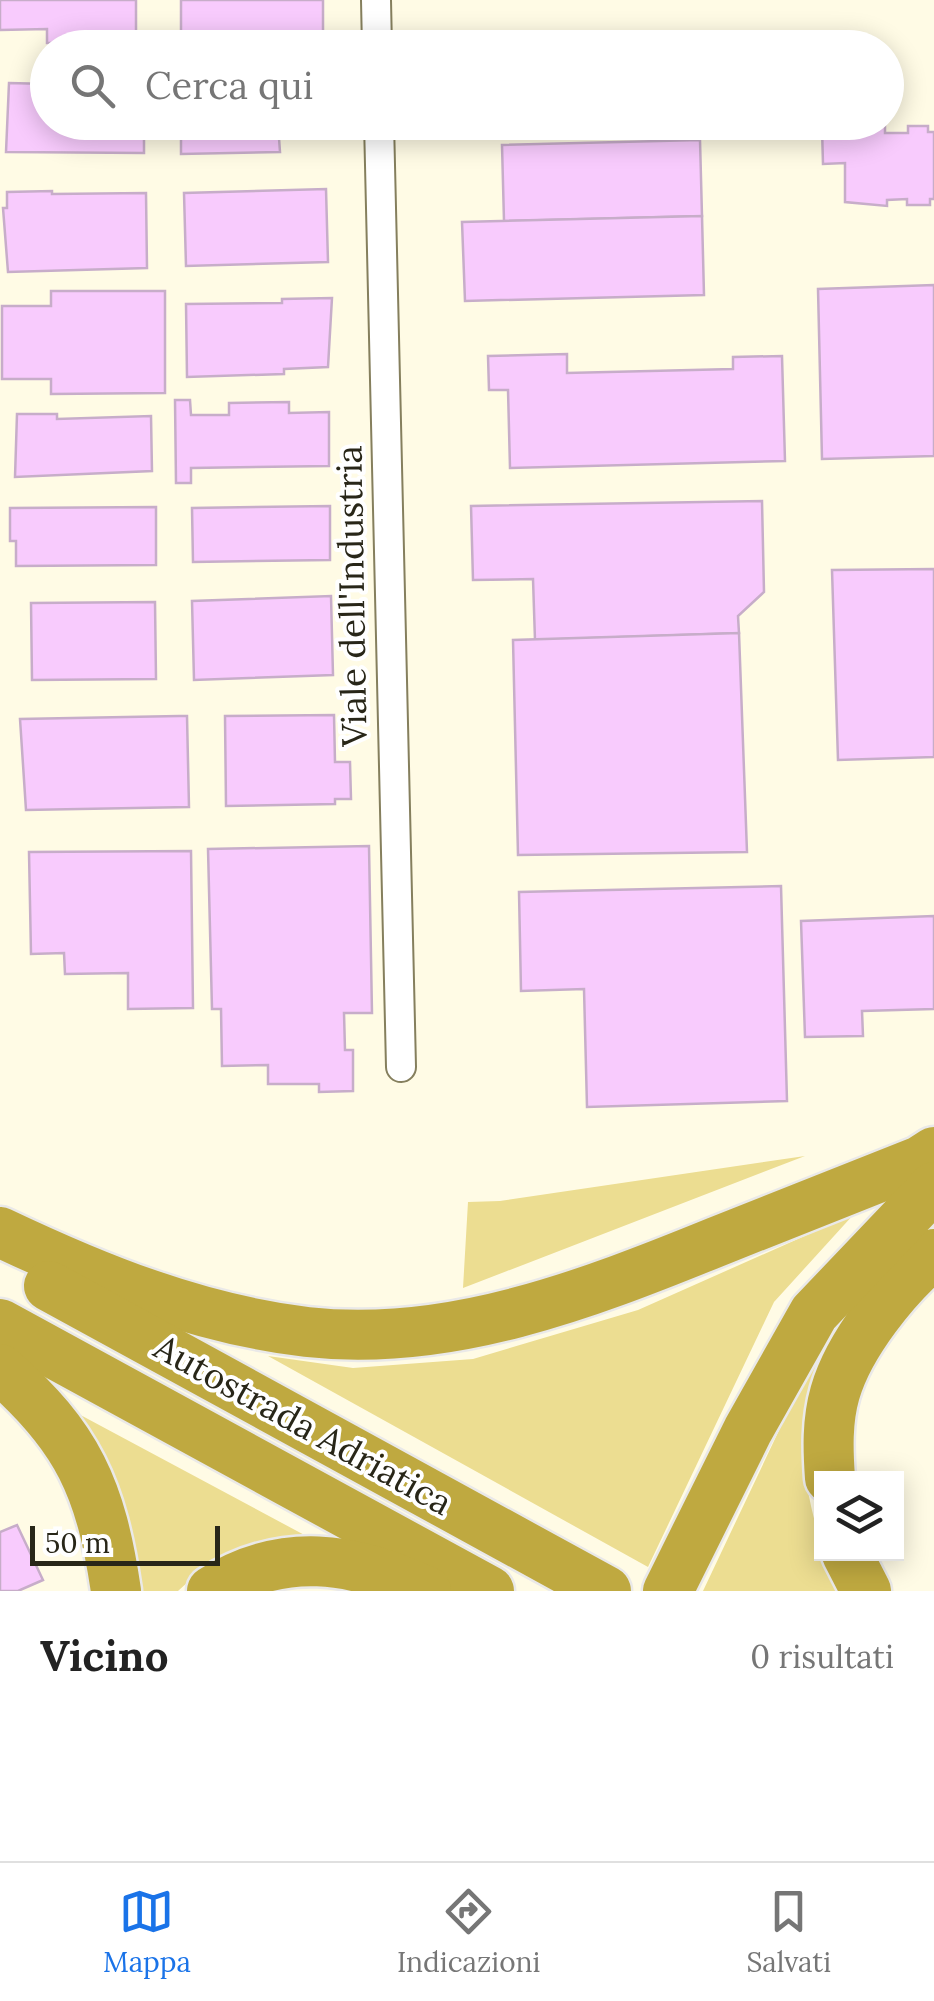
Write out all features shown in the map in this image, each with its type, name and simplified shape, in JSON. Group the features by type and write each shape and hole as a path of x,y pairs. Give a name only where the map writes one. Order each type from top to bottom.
{"highway":[{"path":"0,1232 79,1270 195,1311 311,1332 386,1333 496,1319 604,1288 934,1152"},
{"path":"830,1471 828,1437 835,1393 852,1353 910,1274 934,1188"},
{"path":"668,1591 748,1430 814,1313 923,1230"},
{"name":"Autostrada Adriatica","path":"0,1259 606,1591"},
{"name":"Autostrada Adriatica","path":"0,1324 488,1591"},
{"path":"0,1369 33,1398 83,1465 99,1504 116,1591"},
{"path":"212,1591 236,1575 270,1564 308,1560 381,1573 426,1591"},
{"path":"851,1561 866,1591"}],"street":[{"path":"376,0 377,30"},
{"name":"Viale dell'Industria","path":"379,140 400,1067"}],"shaded area":[{"path":"805,1156 463,1288 468,1202 500,1201"},
{"path":"854,1214 774,1302 648,1567 268,1356 353,1368 473,1359 638,1310"},
{"path":"830,1333 809,1401 804,1450 814,1517 814,1561 828,1561 840,1591 703,1591 792,1403"},
{"path":"73,1411 310,1538 238,1552 210,1566 178,1591 136,1591"}],"building":[{"path":"0,0 136,0 136,30 0,30"},
{"path":"181,0 323,0 323,30 181,30"},
{"path":"9,83 30,84 30,140 144,140 144,153 6,152"},
{"path":"908,126 928,126 928,132 934,132 934,199 930,199 930,205 907,205 907,199 887,200 887,206 845,202 845,163 823,164 822,140 904,140"},
{"path":"181,140 279,140 280,152 181,154"},
{"path":"700,140 702,216 504,221 502,145"},
{"path":"326,189 328,262 186,266 184,193"},
{"path":"7,192 146,193 147,268 8,272 3,208 7,208"},
{"path":"702,216 704,295 465,301 462,222"},
{"path":"934,285 934,456 822,459 818,289"},
{"path":"51,291 165,291 165,393 51,394 51,379 2,379 2,306 51,306"},
{"path":"332,298 328,367 284,369 284,374 187,377 186,304"},
{"path":"567,354 567,373 733,369 733,357 782,356 785,461 510,468 508,390 489,390 488,356"},
{"path":"175,400 190,400 191,415 229,415 229,403 289,402 289,413 329,412 329,466 191,468 191,483 176,483"},
{"path":"17,414 57,414 57,419 151,416 152,471 15,477"},
{"path":"762,501 764,592 738,616 739,633 535,640 533,579 473,580 471,506"},
{"path":"330,506 330,560 193,562 192,508"},
{"path":"156,507 156,565 16,566 16,541 10,541 10,508"},
{"path":"934,569 934,757 838,760 832,570"},
{"path":"331,596 333,675 194,680 192,601"},
{"path":"155,602 156,679 32,680 31,603"},
{"path":"739,633 747,852 518,855 513,640"},
{"path":"334,715 335,762 350,762 351,799 335,799 335,804 226,806 225,716"},
{"path":"187,716 189,807 26,810 20,719"},
{"path":"369,846 372,1013 344,1013 345,1050 353,1050 353,1091 319,1092 319,1084 268,1084 268,1065 222,1066 221,1009 212,1009 208,849"},
{"path":"191,851 193,1008 128,1009 128,973 65,974 64,953 31,954 29,852"},
{"path":"781,886 787,1101 587,1107 584,989 521,991 519,892"},
{"path":"934,916 934,1009 862,1011 863,1036 805,1037 801,921"},
{"path":"17,1525 43,1580 18,1591 0,1591 0,1532"}]}
